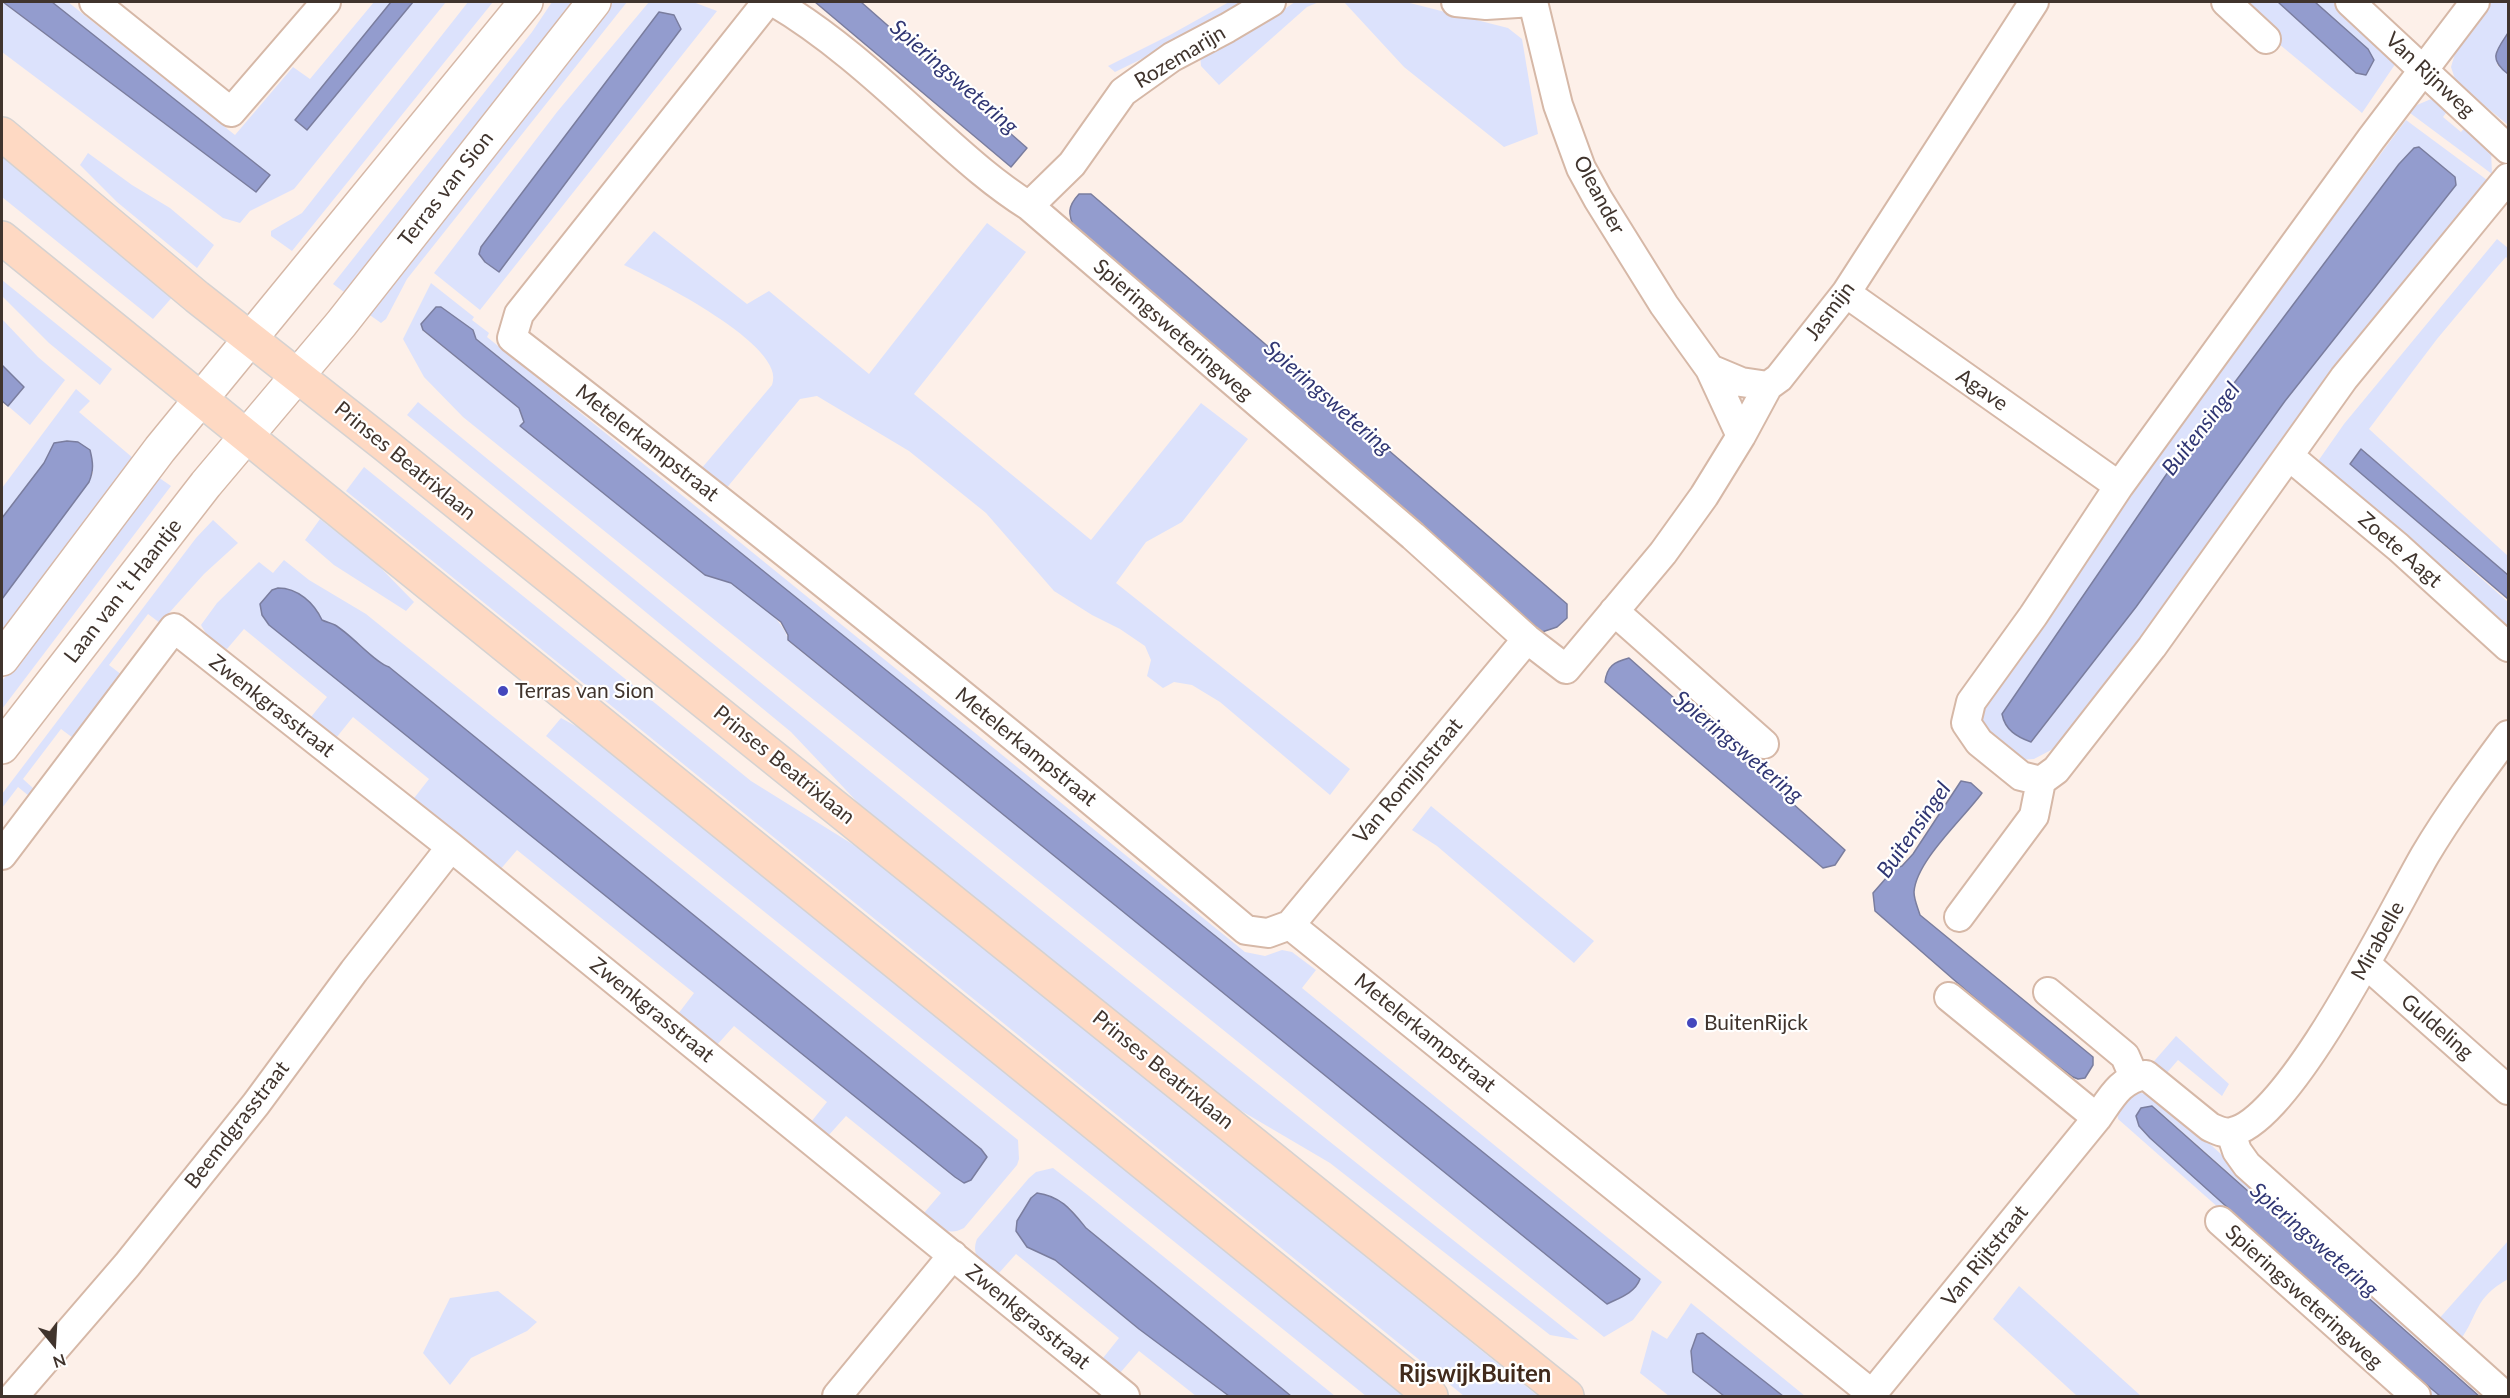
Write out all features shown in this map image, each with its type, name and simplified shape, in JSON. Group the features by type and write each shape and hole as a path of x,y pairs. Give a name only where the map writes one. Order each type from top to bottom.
{"main road":[{"name":"Prinses Beatrixlaan","path":"2,134 249,338 1567,1396"},
{"path":"2,238 1431,1396"}],"street":[{"path":"94,2 231,112 326,2"},
{"path":"2,659 160,449 526,2"},
{"name":"Terras van Sion","path":"246,435 341,324 594,2"},
{"name":"Metelerkampstraat","path":"767,2 519,314 512,338 708,490 1074,785 1246,930 1268,933 1290,925 1872,1395"},
{"name":"Spieringsweteringweg","path":"774,2 806,21 911,109 995,185 1029,206 1413,536 1527,639 1566,669"},
{"name":"Rozemarijn","path":"1029,206 1072,164 1123,92 1172,57 1271,2"},
{"path":"1456,2 1486,5 1533,2"},
{"name":"Oleander","path":"1533,2 1558,105 1581,168 1664,304 1710,369 1741,436"},
{"path":"2226,2 2266,39"},
{"name":"Van Rijnweg","path":"2350,2 2508,149"},
{"path":"2041,781 2021,776 1979,742 1966,723 1971,702 2119,486 2423,69 2475,2"},
{"name":"Jasmijn","path":"1566,669 1663,553 1704,496 1741,436 1768,386 1779,378 1845,293 2029,9"},
{"path":"1959,917 2034,816 2041,781 2056,770 2152,646 2344,378 2508,178"},
{"name":"Agave","path":"1845,293 2119,486"},
{"path":"1710,369 1741,382 1768,386"},
{"name":"Laan van 't Haantje","path":"2,747 246,435"},
{"name":"Zoete Aagt","path":"2289,456 2398,547 2508,647"},
{"path":"1614,611 1764,744"},
{"name":"Zwenkgrasstraat","path":"2,855 174,628 451,847 1125,1396"},
{"name":"Van Romijnstraat","path":"1290,925 1527,639"},
{"name":"Mirabelle","path":"2231,1132 2247,1126 2267,1110 2308,1058 2366,964 2425,856 2464,794 2508,735"},
{"name":"Beemdgrasstraat","path":"14,1396 127,1265 256,1104 354,971 451,847"},
{"name":"Guldeling","path":"2366,964 2508,1090"},
{"path":"2048,992 2125,1056 2134,1077"},
{"path":"1949,997 2097,1118 2120,1086 2134,1077 2146,1076 2210,1127 2222,1132 2231,1132 2237,1151 2247,1165 2505,1396"},
{"name":"Van Rijtstraat","path":"1872,1395 2097,1118"},
{"name":"Spieringsweteringweg","path":"2220,1221 2416,1396"},
{"path":"837,1396 953,1255"}],"shaded area":[{"path":"2,2 256,192 269,174 52,2 68,2 235,135 293,67 310,79 374,2 391,2 295,120 307,130 413,2 446,2 294,189 250,211 240,223 223,218 2,52"},
{"path":"468,2 493,2 292,251 271,236 271,231 302,213"},
{"path":"552,2 580,2 344,292 333,284 532,32"},
{"path":"603,2 627,2 407,279 386,319 381,323 367,313"},
{"path":"649,2 693,2 717,11 480,310 434,273 557,112","holes":["674,15 681,29 499,271 481,258"]},
{"path":"1229,2 1254,2 1115,72 1108,66 1170,35"},
{"path":"1295,2 1319,2 1307,7 1219,85 1201,66 1200,55"},
{"path":"1344,2 1406,2 1508,28 1522,39 1538,134 1504,147 1404,67"},
{"path":"2242,2 2278,2 2356,73 2366,75 2368,49 2315,2 2334,2 2398,60 2362,113 2273,39"},
{"path":"2490,2 2508,2 2508,33 2497,50 2497,65 2508,74 2508,125 2456,82 2451,67 2456,50"},
{"path":"2431,99 2451,106 2443,117 2461,132 2469,123 2491,150 2492,174 2410,113 2417,105"},
{"path":"2406,120 2487,180 2479,197 2142,640 2053,749 2034,759 2020,760 1991,738 1984,724 1982,704 2137,480","holes":["2414,148 2456,185 2285,401 2136,607 2032,742 2012,732 2006,725 2002,714 2177,459 2399,164"]},
{"path":"88,153 132,185 170,208 214,245 197,268 117,202 80,165"},
{"path":"2,156 175,294 153,319 2,197"},
{"path":"987,223 1026,252 914,394 1091,540 1201,403 1248,439 1182,522 1146,542 1116,583 1350,769 1330,795 1220,702 1192,685 1174,682 1163,688 1147,676 1151,660 1145,646 1054,591 986,513 909,451 817,396 800,399 725,490 701,469 772,385 772,369 760,352 715,316 662,284 624,265 654,231 747,304 769,291 869,374"},
{"path":"2497,239 2508,248 2508,259 2506,257 2498,266 2437,339 2369,429 2508,556 2508,575 2362,449 2350,463 2508,602 2508,628 2316,464 2344,424"},
{"path":"2,280 112,369 100,385 49,343 2,296"},
{"path":"431,283 474,317 472,320 489,333 487,337 1245,952 1265,956 1282,950 1292,952 1316,970 1302,988 1662,1282 1633,1320 1604,1337 463,417 424,377 403,339","holes":["441,307 472,330 476,339 1640,1279 1625,1295 1607,1303 788,641 781,625 757,602 729,582 705,575 520,426 524,422 519,408 423,331 421,324"]},
{"path":"2,319 38,357 65,380 30,425 8,406 24,388 2,365"},
{"path":"76,389 90,401 79,412 133,458 2,645 2,599 89,482 93,473 93,461 49,452 44,463 2,518 2,488"},
{"path":"418,402 996,874 1579,1340 1550,1335 1330,1163 1228,1103 863,808 791,732 407,415"},
{"path":"364,467 751,781 865,852 1538,1396 1464,1396 346,491"},
{"path":"158,477 171,486 2,709 2,681"},
{"path":"320,519 375,562 414,602 406,611 334,565 305,540"},
{"path":"213,520 238,543 204,574 160,623 148,614 109,665 122,675 73,738 61,729 23,779 34,789 29,796 18,787 2,808 2,794 196,538"},
{"path":"284,560 309,580 366,614 1018,1140 1017,1165 964,1228 952,1232 942,1229 933,1222 924,1213 941,1193 846,1116 828,1136 811,1122 827,1102 734,1026 716,1046 678,1014 694,993 517,850 499,871 411,802 429,779 353,717 336,738 311,717 327,697 244,629 227,649 212,640 201,625 217,603 259,562 273,573","holes":["278,588 318,611 322,620 335,625 377,660 389,667 981,1149"]},
{"path":"561,718 583,730 1407,1396 1366,1396 546,736"},
{"path":"1431,806 1594,941 1574,963 1437,846 1412,830"},
{"path":"2176,1036 2229,1084 2222,1096 2178,1060 2165,1075 2149,1067"},
{"path":"2137,1092 2158,1097 2488,1396 2481,1396 2153,1106 2141,1108 2136,1116 2139,1126 2439,1396 2432,1396 2118,1119 2117,1107"},
{"path":"1053,1168 1335,1396 1291,1396 1086,1228 1069,1207 1016,1231 1027,1247 1054,1260 1139,1329 1229,1396 1196,1396 1139,1351 1120,1373 1103,1358 1119,1338 1016,1254 996,1274 979,1259 975,1251 977,1239 1029,1178 1036,1172"},
{"path":"2508,1241 2508,1279 2483,1300 2459,1342 2437,1321"},
{"path":"2019,1286 2141,1396 2077,1396 1993,1319"},
{"path":"498,1291 537,1322 527,1331 471,1358 450,1385 423,1353 450,1298"},
{"path":"1691,1303 1805,1396 1783,1396 1703,1333 1693,1372 1724,1396 1669,1396 1640,1373 1652,1330 1667,1339"}],"water":[{"path":"3,2 52,2 270,175 256,192"},
{"path":"391,2 413,2 307,130 295,120"},
{"path":"815,2 861,2 1027,148 1011,167"},
{"path":"2278,2 2315,2 2368,49 2374,60 2366,75 2356,73"},
{"path":"659,12 674,15 681,29 499,272 485,262 479,254 481,247"},
{"path":"2508,33 2508,74 2498,64 2496,55"},
{"name":"Buitensingel","path":"2419,147 2455,177 2456,185 2285,401 2136,607 2031,742 2016,735 2009,729 2002,714 2177,459 2399,164 2414,148"},
{"path":"1079,194 1091,194 1567,604 1567,618 1557,627 1542,632 1075,230 1070,211 1072,203"},
{"path":"436,307 441,307 473,330 476,339 1640,1279 1638,1284 1626,1294 1607,1304 788,640 788,635 781,622 731,583 705,575 520,426 524,422 519,408 423,330 421,324"},
{"path":"2,365 24,387 8,406 2,401"},
{"path":"78,442 90,450 92,474 89,482 2,599 2,518 44,463 54,443"},
{"path":"2361,449 2508,575 2508,599 2350,464"},
{"path":"278,588 292,591 305,598 322,620 335,625 377,660 389,667 981,1149 987,1157 971,1180 964,1183 955,1177 269,625 262,615 260,604 272,590"},
{"path":"1629,658 1845,850 1835,865 1823,868 1605,682 1607,672 1612,666"},
{"path":"1961,781 1971,783 1982,793 1931,854 1923,867 1914,892 1920,915 2093,1057 2093,1065 2085,1078 2073,1077 2023,1040 1875,911 1873,893 1894,869 1902,866 1913,854"},
{"path":"2152,1106 2479,1396 2440,1396 2402,1364 2150,1138 2139,1126 2136,1116 2141,1108"},
{"path":"1037,1193 1053,1197 1065,1205 1086,1228 1291,1396 1229,1396 1139,1329 1055,1260 1027,1247 1016,1231 1017,1221 1031,1198"},
{"path":"1703,1333 1783,1396 1724,1396 1693,1372 1691,1351 1697,1334"}],"place":[{"name":"Terras van Sion","path":"503,691"},
{"name":"BuitenRijck","path":"1692,1023"}],"district":[{"name":"RijswijkBuiten","path":"1475,1374"}],"water label":[{"name":"Spieringswetering","path":"954,77"},
{"name":"Spieringswetering","path":"1328,398"},
{"name":"Spieringswetering","path":"1738,747"},
{"name":"Spieringswetering","path":"2314,1240"}]}
